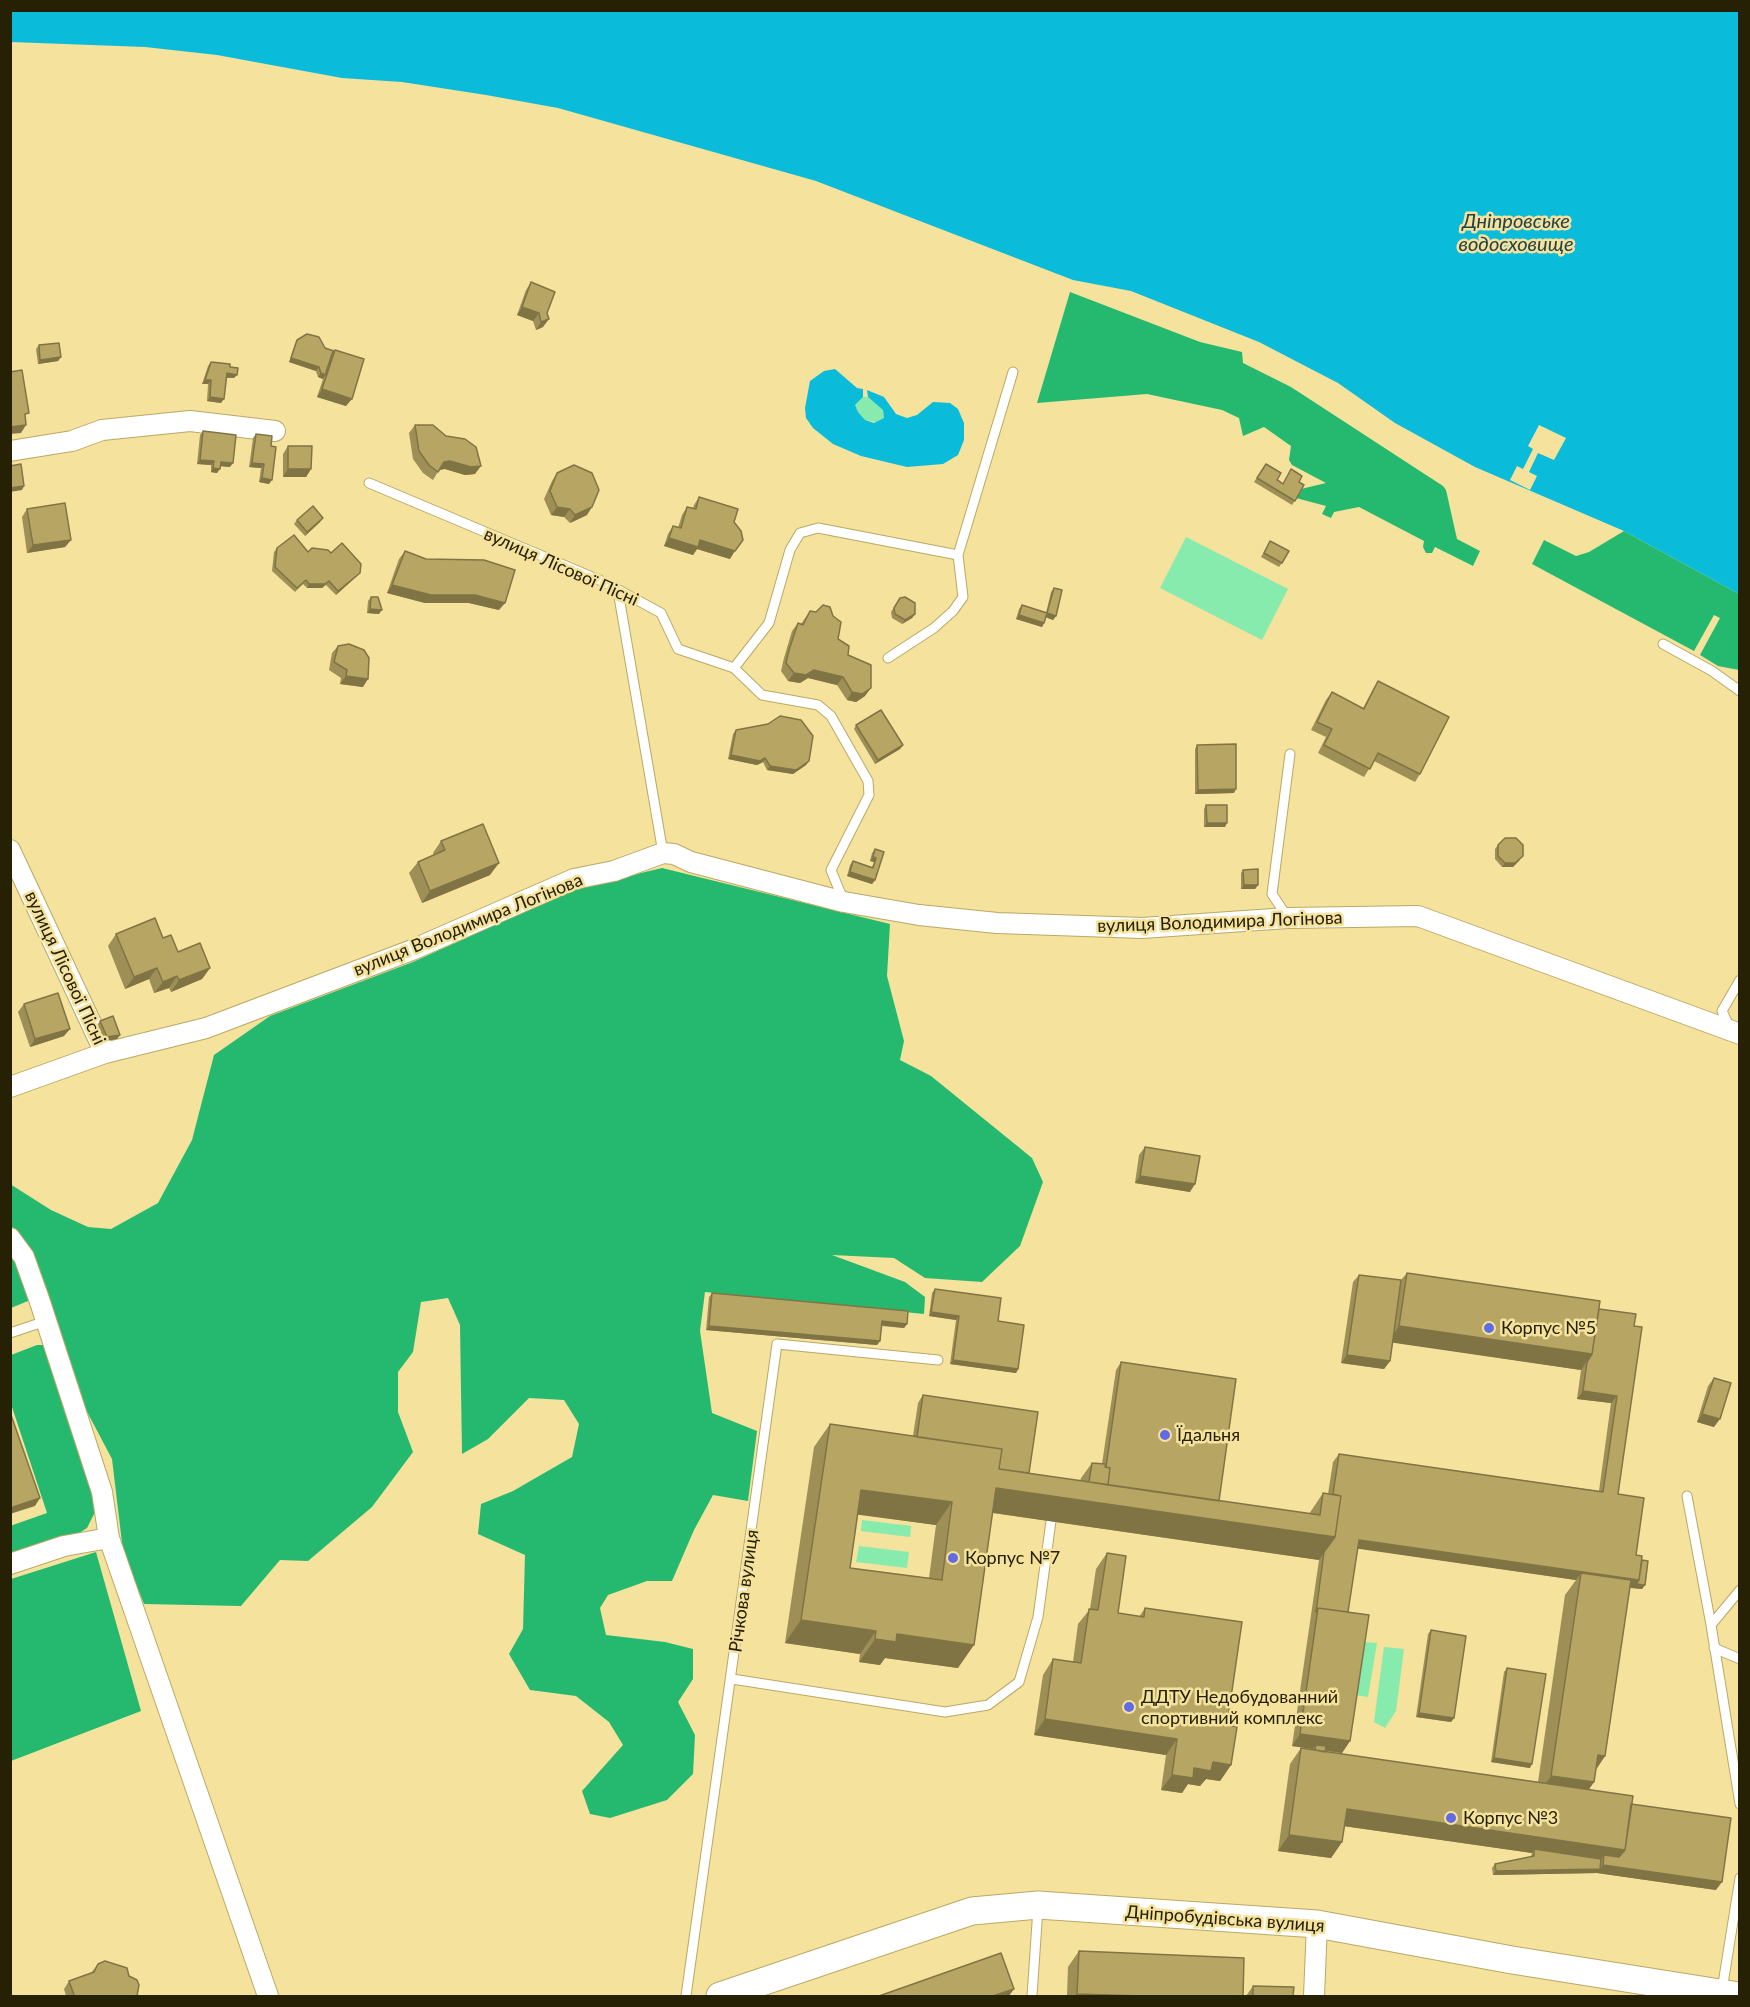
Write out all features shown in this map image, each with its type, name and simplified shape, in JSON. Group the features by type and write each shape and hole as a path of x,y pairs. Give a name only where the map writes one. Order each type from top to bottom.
{"street":[{"path":"10,450 72,441 102,430 190,421 274,431"},
{"name":"вулиця Лісової Пісні","path":"10,850 105,1053"},
{"name":"вулиця Володимира Логінова","path":"10,1087 105,1053 206,1028 412,950 471,922 574,879 614,871 663,853 674,854 691,862 844,902 919,915 1008,923 1142,928 1288,918 1418,916 1735,1032"},
{"path":"10,1238 24,1257 46,1321 102,1492 109,1538 268,1996"},
{"path":"10,1564 64,1546 109,1538"},
{"name":"Дніпробудівська вулиця","path":"720,1996 972,1911 1038,1905 1317,1924 1512,1960 1646,1989 1730,1994"},
{"path":"1314,1996 1317,1924"}],"lane":[{"path":"888,658 934,628 963,597 958,555 1014,372"},
{"name":"вулиця Лісової Пісні","path":"369,483 604,582 661,612 678,649 734,669 762,695 818,705 831,716 864,770 869,795 831,870 844,902"},
{"path":"734,669 769,623 790,550 800,533 818,528 958,555"},
{"path":"618,591 663,853"},
{"path":"1663,644 1712,671 1740,691"},
{"path":"1288,918 1272,894 1290,754"},
{"path":"1735,1032 1722,1011 1740,980"},
{"path":"10,1333 46,1321"},
{"name":"Річкова вулиця","path":"686,1996 777,1344 938,1360"},
{"path":"1687,1496 1740,1803"},
{"path":"732,1679 945,1712 988,1705 1019,1682 1038,1617 1051,1521"},
{"path":"1711,1625 1740,1590"},
{"path":"1714,1648 1740,1659"},
{"path":"1730,1994 1740,1878"},
{"path":"1032,1996 1038,1905"}],"green space":[{"path":"1070,292 1200,342 1242,352 1243,363 1291,387 1443,486 1446,490 1457,539 1480,551 1473,566 1435,547 1432,553 1426,553 1423,547 1424,541 1359,507 1334,512 1331,518 1322,514 1326,506 1296,498 1301,489 1326,483 1292,465 1289,460 1291,446 1264,427 1243,436 1239,418 1222,410 1147,394 1037,403"},
{"path":"863,397 868,397 883,410 884,418 880,423 865,420 858,412 855,405"},
{"path":"1624,531 1739,594 1739,670 1718,666 1700,655 1720,618 1714,615 1694,651 1532,564 1544,540 1576,556 1589,552"},
{"path":"1186,537 1288,589 1262,640 1160,588"},
{"path":"662,868 890,924 887,976 904,1041 900,1060 931,1076 1032,1158 1043,1182 1020,1246 982,1282 925,1278 894,1258 832,1255 905,1282 925,1297 924,1314 705,1292 700,1331 712,1413 757,1431 748,1501 713,1495 694,1530 672,1581 647,1581 608,1595 600,1608 606,1635 665,1642 693,1649 693,1679 678,1702 695,1735 693,1774 667,1800 610,1818 590,1814 582,1791 623,1745 609,1722 576,1696 530,1690 509,1654 523,1629 525,1555 478,1534 481,1504 513,1491 572,1457 579,1424 564,1400 529,1398 488,1439 462,1454 460,1325 448,1298 421,1302 413,1352 398,1372 398,1412 413,1452 372,1507 308,1561 280,1560 241,1606 144,1604 123,1551 112,1459 75,1389 14,1230 11,1228 10,1184 51,1210 88,1227 111,1229 158,1203 192,1140 214,1055 270,1016 413,962 574,889"},
{"path":"11,1247 31,1297 28,1301 11,1308"},
{"path":"37,1345 44,1345 97,1493 94,1514 87,1528 76,1535 11,1559 10,1526 47,1513 10,1401 11,1355"},
{"path":"862,1520 911,1526 910,1537 861,1531"},
{"path":"859,1546 909,1552 907,1568 856,1562"},
{"path":"96,1552 141,1711 11,1761 11,1579"},
{"path":"1364,1642 1377,1643 1368,1697 1355,1695"},
{"path":"1384,1647 1404,1649 1396,1711 1385,1728 1374,1722"}],"water":[{"name":"Дніпровське водосховище","path":"10,11 1739,11 1739,594 1624,531 1475,467 1395,423 1338,383 1259,342 1131,291 1073,280 816,181 558,108 486,95 402,82 342,78 217,55 145,47 11,42"},
{"path":"835,369 857,388 863,389 863,397 855,405 865,420 874,423 884,418 883,410 868,397 867,390 884,397 896,414 907,418 917,415 933,402 950,403 958,409 964,423 964,440 958,455 943,464 907,467 861,456 833,444 813,428 806,418 805,408 810,381 824,371"}],"pier":[{"path":"1539,425 1566,438 1554,460 1538,453 1529,472 1537,476 1530,490 1510,480 1517,466 1523,469 1533,449 1528,446"}],"building":[{"path":"531,282 555,292 547,313 549,319 541,322 539,313 522,307"},
{"path":"307,334 319,337 325,348 334,351 325,375 321,373 319,367 291,358 297,340"},
{"path":"59,343 61,357 40,360 39,345"},
{"path":"335,350 364,359 352,399 322,389"},
{"path":"211,362 230,364 230,367 238,368 237,375 227,373 224,399 210,397 211,380 205,380"},
{"path":"22,370 29,413 25,414 26,425 10,427 10,372"},
{"path":"415,425 433,425 446,436 465,439 476,447 481,466 471,467 450,461 444,462 438,472 429,465 419,451"},
{"path":"203,431 236,435 233,463 221,462 220,469 213,468 214,461 200,460"},
{"path":"256,434 272,436 271,446 276,447 272,480 262,478 264,464 252,463"},
{"path":"288,446 312,446 311,469 288,469"},
{"path":"21,464 24,486 10,488 10,466"},
{"path":"1266,464 1281,473 1277,480 1283,484 1291,469 1302,476 1299,482 1304,485 1295,501 1257,478"},
{"path":"574,465 592,473 599,490 592,507 575,515 570,509 557,507 550,491 557,473"},
{"path":"699,497 738,509 734,522 741,531 743,540 735,551 700,540 698,547 669,538 673,526 681,528 687,507 696,509"},
{"path":"65,503 71,540 33,545 27,509"},
{"path":"313,506 323,518 307,532 297,520"},
{"path":"294,535 308,552 312,548 328,550 331,553 342,543 361,564 360,573 338,591 329,581 325,584 309,584 306,580 297,588 275,567 277,548"},
{"path":"1270,541 1289,551 1282,563 1264,553"},
{"path":"405,551 426,559 484,560 515,570 505,603 475,595 431,595 392,585"},
{"path":"1054,588 1062,590 1056,616 1047,613"},
{"path":"371,597 378,597 382,610 370,609"},
{"path":"905,597 915,603 915,614 905,620 895,614 894,608 900,598"},
{"path":"823,605 830,607 833,616 841,622 838,639 849,646 848,655 871,665 871,688 862,694 852,692 843,677 814,670 806,675 794,673 786,663 798,623 803,625 810,611 816,612"},
{"path":"1022,605 1047,613 1044,623 1019,615"},
{"path":"349,644 364,650 369,658 368,679 346,676 347,670 334,662 338,646"},
{"path":"1378,681 1449,717 1420,774 1378,753 1370,769 1324,745 1332,729 1317,722 1332,692 1364,709"},
{"path":"881,710 903,745 878,760 856,725"},
{"path":"780,716 801,720 813,736 809,761 796,770 770,766 765,758 760,761 731,755 736,730 768,724"},
{"path":"1236,744 1236,789 1198,790 1197,745"},
{"path":"1206,805 1227,805 1227,823 1207,823"},
{"path":"483,824 499,863 430,891 418,862 445,850 441,841"},
{"path":"1505,838 1516,838 1523,845 1523,856 1515,863 1505,863 1498,856 1498,845"},
{"path":"875,849 884,852 875,880 850,872 853,861 873,868 876,858 873,857"},
{"path":"1258,869 1258,885 1244,885 1243,870"},
{"path":"155,918 163,938 171,935 178,952 200,943 210,968 179,980 177,976 163,982 157,968 134,977 116,934"},
{"path":"58,993 70,1029 35,1039 24,1004"},
{"path":"113,1016 120,1035 107,1037 100,1021"},
{"path":"1145,1147 1200,1156 1195,1184 1140,1176"},
{"name":"Корпус №5","path":"1407,1273 1600,1301 1592,1354 1399,1326"},
{"path":"1359,1275 1401,1280 1390,1361 1347,1355"},
{"path":"935,1289 1001,1298 998,1321 1024,1325 1018,1369 953,1360 959,1316 931,1312"},
{"path":"712,1293 908,1311 907,1324 882,1321 880,1341 709,1326"},
{"path":"1599,1309 1636,1314 1634,1326 1642,1327 1618,1494 1644,1498 1636,1555 1642,1556 1639,1580 1359,1540 1348,1612 1318,1608 1316,1612 1324,1552 1335,1537 1341,1496 1333,1494 1339,1454 1603,1492 1617,1396 1583,1391"},
{"name":"Їдальня","path":"1121,1362 1236,1379 1219,1501 1108,1485 1110,1468 1106,1467"},
{"path":"1714,1378 1731,1383 1720,1419 1702,1414"},
{"path":"923,1395 1038,1412 1029,1473 999,1469 1002,1449 917,1437"},
{"path":"10,1412 40,1498 10,1508"},
{"path":"830,1424 1002,1449 999,1469 1320,1515 1323,1493 1341,1496 1335,1537 996,1488 974,1645 897,1634 896,1642 875,1639 876,1631 801,1620","holes":["861,1490 952,1502 942,1580 850,1568"]},
{"path":"1092,1463 1106,1464 1105,1467 1110,1468 1108,1485 1089,1482"},
{"name":"ДДТУ Недобудованний спортивний комплекс","path":"1107,1553 1126,1556 1118,1613 1144,1617 1145,1608 1242,1622 1227,1725 1237,1727 1231,1765 1213,1762 1211,1771 1194,1768 1193,1778 1172,1775 1177,1739 1045,1719 1053,1659 1081,1663 1089,1609 1098,1610"},
{"path":"1642,1560 1648,1561 1645,1585 1636,1584 1639,1580"},
{"path":"1581,1573 1631,1580 1605,1756 1598,1755 1594,1782 1551,1776"},
{"path":"1318,1608 1369,1615 1350,1741 1300,1734"},
{"path":"1431,1630 1466,1636 1454,1718 1419,1713"},
{"path":"1507,1668 1546,1674 1532,1764 1494,1758"},
{"path":"1316,1745 1326,1746 1325,1752 1315,1750"},
{"name":"Корпус №3","path":"1301,1748 1633,1796 1625,1850 1347,1809 1342,1842 1289,1835"},
{"path":"1631,1804 1731,1818 1722,1882 1603,1865 1604,1855 1619,1857 1625,1850"},
{"path":"1534,1849 1601,1859 1600,1869 1496,1871 1495,1864 1534,1856"},
{"path":"1079,1951 1244,1958 1243,1996 1077,1994"},
{"path":"1001,1953 1014,1989 993,1996 879,1996"},
{"path":"105,1961 127,1968 129,1976 137,1980 139,1985 137,1996 73,1996 69,1981 94,1972 98,1964"},
{"path":"1253,1986 1294,1987 1293,1996 1253,1996"}],"place":[{"name":"Корпус №5","path":"1489,1328"},
{"name":"Їдальня","path":"1165,1435"},
{"name":"Корпус №7","path":"953,1558"},
{"name":"ДДТУ Недобудованний спортивний комплекс","path":"1129,1707"},
{"name":"Корпус №3","path":"1451,1818"}]}
